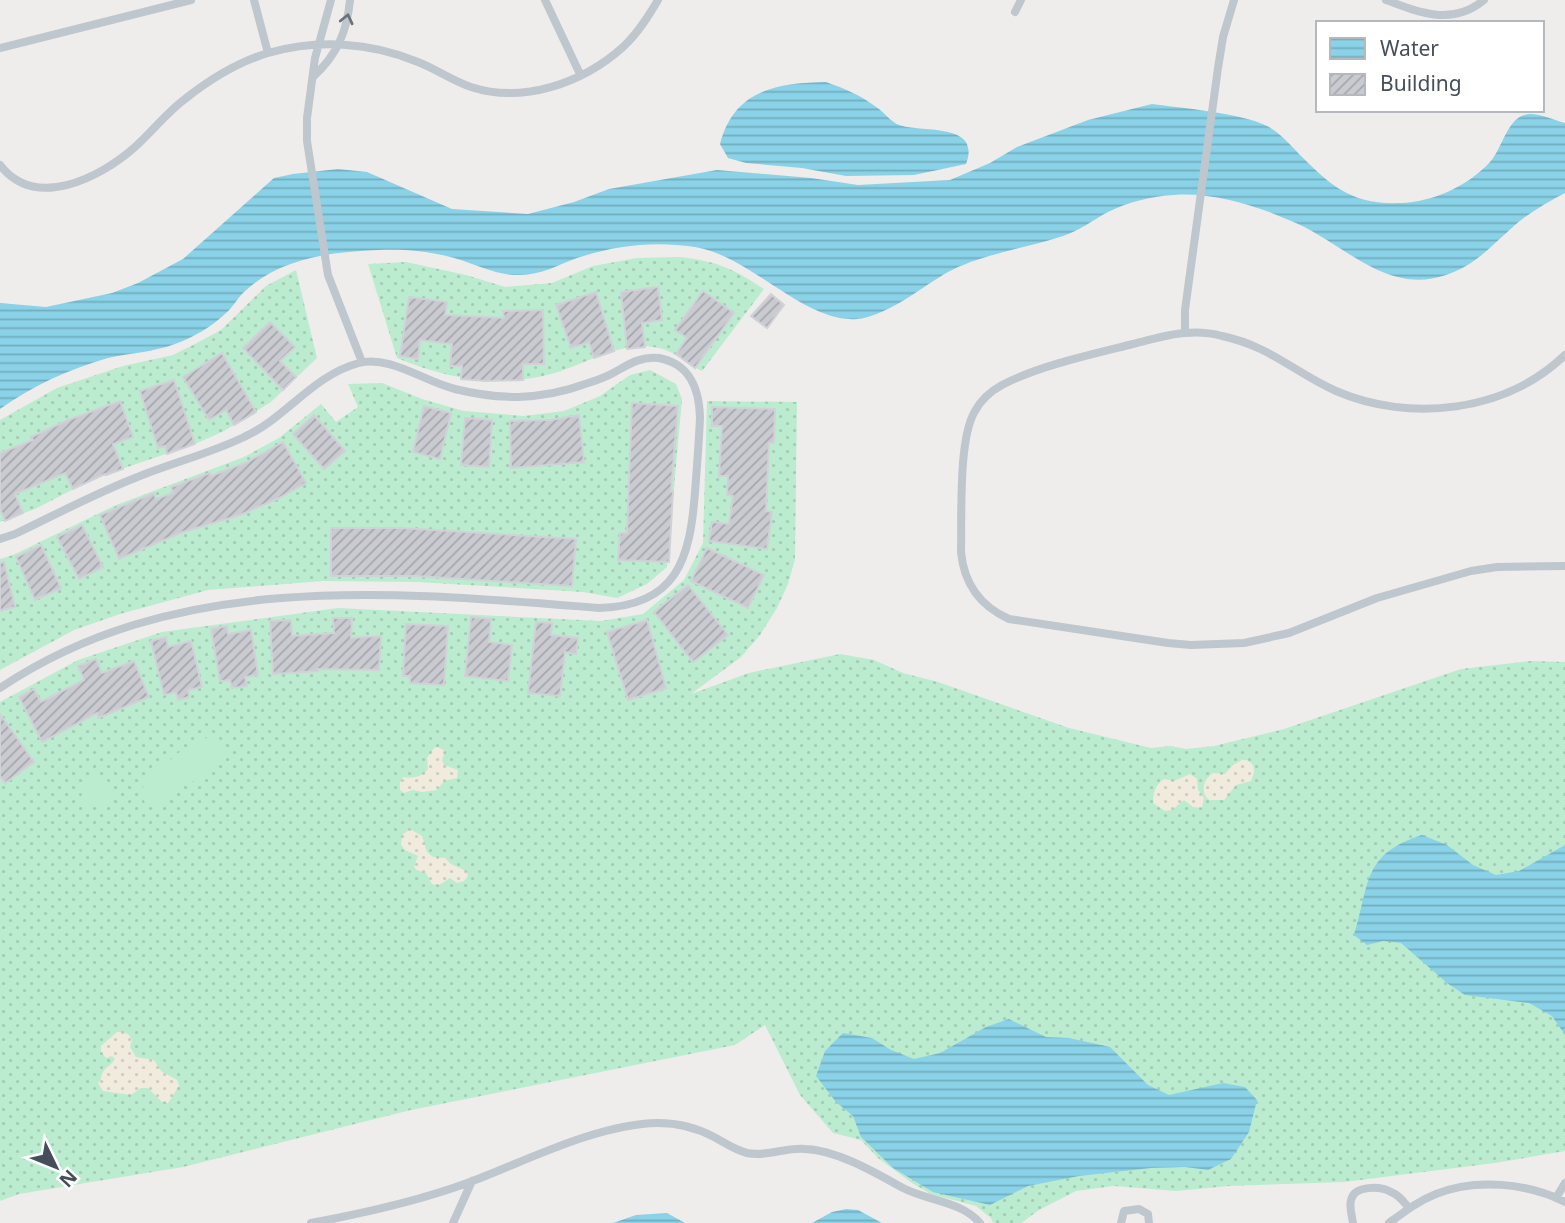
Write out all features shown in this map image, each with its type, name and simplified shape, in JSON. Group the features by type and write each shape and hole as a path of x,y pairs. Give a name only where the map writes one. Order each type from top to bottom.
{"lane":[{"path":"0,48 191,0"},
{"path":"254,0 268,53"},
{"path":"331,0 317,45 309,95 307,118 310,164 328,275 362,362"},
{"path":"313,77 334,55 341,43 350,0"},
{"path":"545,0 580,74"},
{"path":"0,165 21,184 39,189 57,188 75,182 106,168 134,148 182,101 237,66 268,53 317,45 341,43 395,53 470,87 498,93 526,93 545,89 580,74 623,47 640,28 658,0"},
{"path":"1015,12 1021,0"},
{"path":"1185,333 1185,310 1218,68 1223,37 1234,0"},
{"path":"1386,0 1436,16 1468,11 1484,0"},
{"path":"1418,21 1421,13"},
{"path":"1565,355 1529,382 1476,403 1432,409 1410,409 1374,403 1334,390 1259,346 1220,335 1185,333 1093,354 1013,380 990,393 975,411 965,440 963,567 976,596 998,614 1024,623 1191,645 1244,643 1289,633 1377,598 1471,571 1497,567 1565,566"},
{"path":"0,539 134,478 246,437 277,418 322,379 362,362 384,363 454,389 486,395 519,397 551,393 614,373 641,358 673,362 686,371 696,385 701,416 692,530 688,549 668,582 636,603 618,607 401,595 292,597 215,605 162,615 110,632 59,654 0,688"},
{"path":"311,1223 430,1195 577,1140 631,1126 659,1123 686,1126 750,1154 789,1149 825,1153 872,1169 925,1197 962,1209 980,1223"},
{"path":"453,1223 472,1181"},
{"path":"1556,1198 1565,1183"},
{"path":"1391,1222 1408,1207 1437,1193 1464,1186 1501,1185 1528,1189 1565,1202"},
{"path":"1353,1223 1350,1203 1358,1191 1380,1188 1401,1198 1408,1207"},
{"path":"1121,1223 1121,1215 1124,1212 1139,1209 1147,1214 1149,1223"},
{"path":"344,1217 354,1223"}],"green space":[{"path":"680,257 725,267 764,289 702,371 671,352 645,346 619,350 535,378 494,381 455,376 397,358 368,264 406,262 505,287 552,283 593,266 637,258"},
{"path":"296,270 317,358 271,402 224,431 195,444 95,478 35,509 0,522 0,420 57,388 123,366 173,355 195,344 221,330 266,286"},
{"path":"650,370 676,384 682,399 667,567 647,584 617,598 583,592 417,582 323,581 208,590 120,614 74,630 0,670 0,559 116,505 244,457 279,438 321,404 336,422 358,407 348,384 382,383 422,399 464,411 524,416 564,411 600,396 630,375"},
{"path":"707,401 797,402 795,559 777,608 760,635 741,657 691,694 749,673 840,654 874,660 903,673 938,682 1069,728 1151,748 1171,746 1186,749 1214,746 1284,729 1461,669 1531,661 1565,662 1565,1151 1495,1163 1344,1182 1229,1186 1176,1191 1114,1186 1076,1191 1039,1210 1021,1223 993,1223 991,1218 976,1206 931,1194 912,1183 878,1158 861,1140 833,1133 800,1095 765,1025 735,1045 411,1110 183,1167 19,1194 0,1201 0,702 78,660 162,632 338,608 601,621 643,614 684,580 703,543"},
{"path":"209,736 222,741 222,755 199,778 176,791 167,801 153,807 145,804 141,790 148,779 178,753"},
{"path":"98,777 111,783 114,790 103,804 83,802 84,786 89,780"}],"sand":[{"path":"434,748 445,751 442,760 444,765 458,770 457,778 444,781 437,790 413,790 404,793 400,790 403,777 417,777 428,769 427,758"},
{"path":"1242,760 1247,760 1253,766 1251,781 1236,785 1224,800 1209,800 1204,790 1207,779 1213,773 1225,774"},
{"path":"1190,774 1197,779 1198,790 1204,798 1202,808 1193,807 1184,800 1172,810 1165,811 1153,803 1155,790 1161,781 1174,781"},
{"path":"410,829 422,836 427,852 433,857 445,858 466,871 468,876 464,881 457,883 450,878 439,885 432,884 426,873 417,870 414,867 418,856 401,845 402,835"},
{"path":"117,1032 130,1036 130,1047 136,1057 154,1060 161,1071 177,1080 179,1086 168,1103 162,1102 148,1088 141,1088 131,1095 103,1091 98,1083 103,1072 115,1059 112,1056 106,1058 101,1052 101,1046"}],"water":[{"path":"826,82 866,100 895,123 956,134 965,140 969,150 966,164 914,175 846,176 802,168 746,163 728,158 720,144 735,112 747,101 774,88"},
{"path":"1152,104 1227,114 1256,121 1284,138 1332,184 1355,197 1383,203 1425,200 1461,185 1490,162 1518,118 1528,114 1539,115 1565,123 1565,193 1527,216 1466,266 1446,275 1425,279 1405,279 1386,273 1298,224 1253,207 1205,196 1174,195 1149,198 1116,208 1063,236 961,266 893,307 857,319 817,311 736,263 695,247 650,244 621,247 577,258 528,275 495,272 454,258 407,250 324,255 289,265 257,281 215,322 188,338 167,347 108,358 79,367 51,379 0,409 0,303 46,307 112,293 138,283 183,259 274,178 338,169 367,172 452,209 528,214 609,189 717,170 858,185 950,180 990,163 1017,147 1088,120"},
{"path":"1422,835 1447,845 1473,865 1496,875 1519,871 1565,845 1565,1035 1552,1016 1529,1003 1465,995 1401,943 1383,941 1367,945 1354,935 1367,886 1378,862 1388,851"},
{"path":"1009,1019 1046,1037 1069,1038 1110,1047 1148,1085 1169,1095 1223,1083 1245,1087 1257,1100 1249,1132 1231,1159 1208,1170 1185,1167 1151,1168 1079,1176 1028,1186 990,1205 933,1192 893,1168 861,1137 853,1116 836,1102 816,1076 825,1051 843,1033 872,1038 891,1050 914,1059 940,1053 986,1027"},
{"path":"858,1210 882,1223 812,1223 832,1212"},
{"path":"667,1213 685,1223 613,1223 636,1215"}],"building":[{"path":"658,287 662,320 642,323 645,347 627,349 621,292"},
{"path":"703,291 734,313 695,368 676,354 687,338 675,330"},
{"path":"596,292 614,351 594,358 589,342 571,348 556,305"},
{"path":"771,294 784,305 767,328 751,316"},
{"path":"409,297 447,302 445,315 504,318 503,311 543,310 544,364 523,364 523,380 486,381 461,379 462,366 450,366 452,344 420,340 418,359 400,356"},
{"path":"270,322 295,347 280,361 296,377 283,390 243,348"},
{"path":"222,353 256,412 234,425 226,410 209,420 183,377"},
{"path":"174,380 195,444 167,454 165,446 158,448 140,391"},
{"path":"120,401 133,437 113,444 123,469 73,489 65,473 15,494 23,513 5,521 0,509 0,453 33,440 31,437 68,420"},
{"path":"632,403 678,406 669,562 618,560 620,533 627,533"},
{"path":"424,406 451,413 440,459 413,452"},
{"path":"712,407 775,409 774,443 769,443 766,511 772,512 767,549 709,541 712,522 729,524 733,496 727,495 728,476 719,476 722,426 712,426"},
{"path":"314,415 345,451 324,469 293,434"},
{"path":"579,415 584,462 511,468 510,421 551,420"},
{"path":"465,418 492,420 489,467 461,465"},
{"path":"283,442 306,483 240,515 183,532 119,559 100,515 154,493 156,499 173,493 171,487 247,462"},
{"path":"82,525 103,567 79,579 57,537"},
{"path":"331,528 401,528 576,539 572,586 416,576 331,576"},
{"path":"41,545 61,588 35,600 16,557"},
{"path":"707,548 764,575 748,608 691,581"},
{"path":"4,562 15,607 0,611 0,563"},
{"path":"688,585 728,635 693,662 654,612"},
{"path":"471,617 491,619 489,642 512,645 508,681 465,676"},
{"path":"333,618 352,618 351,638 381,636 379,670 317,669 318,671 273,674 270,621 291,620 292,636 334,633"},
{"path":"647,620 666,688 628,700 607,632"},
{"path":"536,622 552,623 551,635 578,638 576,654 565,652 560,696 528,693"},
{"path":"406,624 448,626 444,685 410,683 410,676 403,676"},
{"path":"227,626 228,634 251,630 258,675 245,677 247,686 232,688 230,680 220,681 211,629"},
{"path":"166,637 168,647 191,641 202,687 188,690 189,697 178,700 176,692 164,695 151,641"},
{"path":"96,659 102,673 134,661 149,697 98,718 97,713 42,742 19,697 34,689 41,702 84,680 78,666"},
{"path":"0,714 34,762 5,783 0,776"}]}
